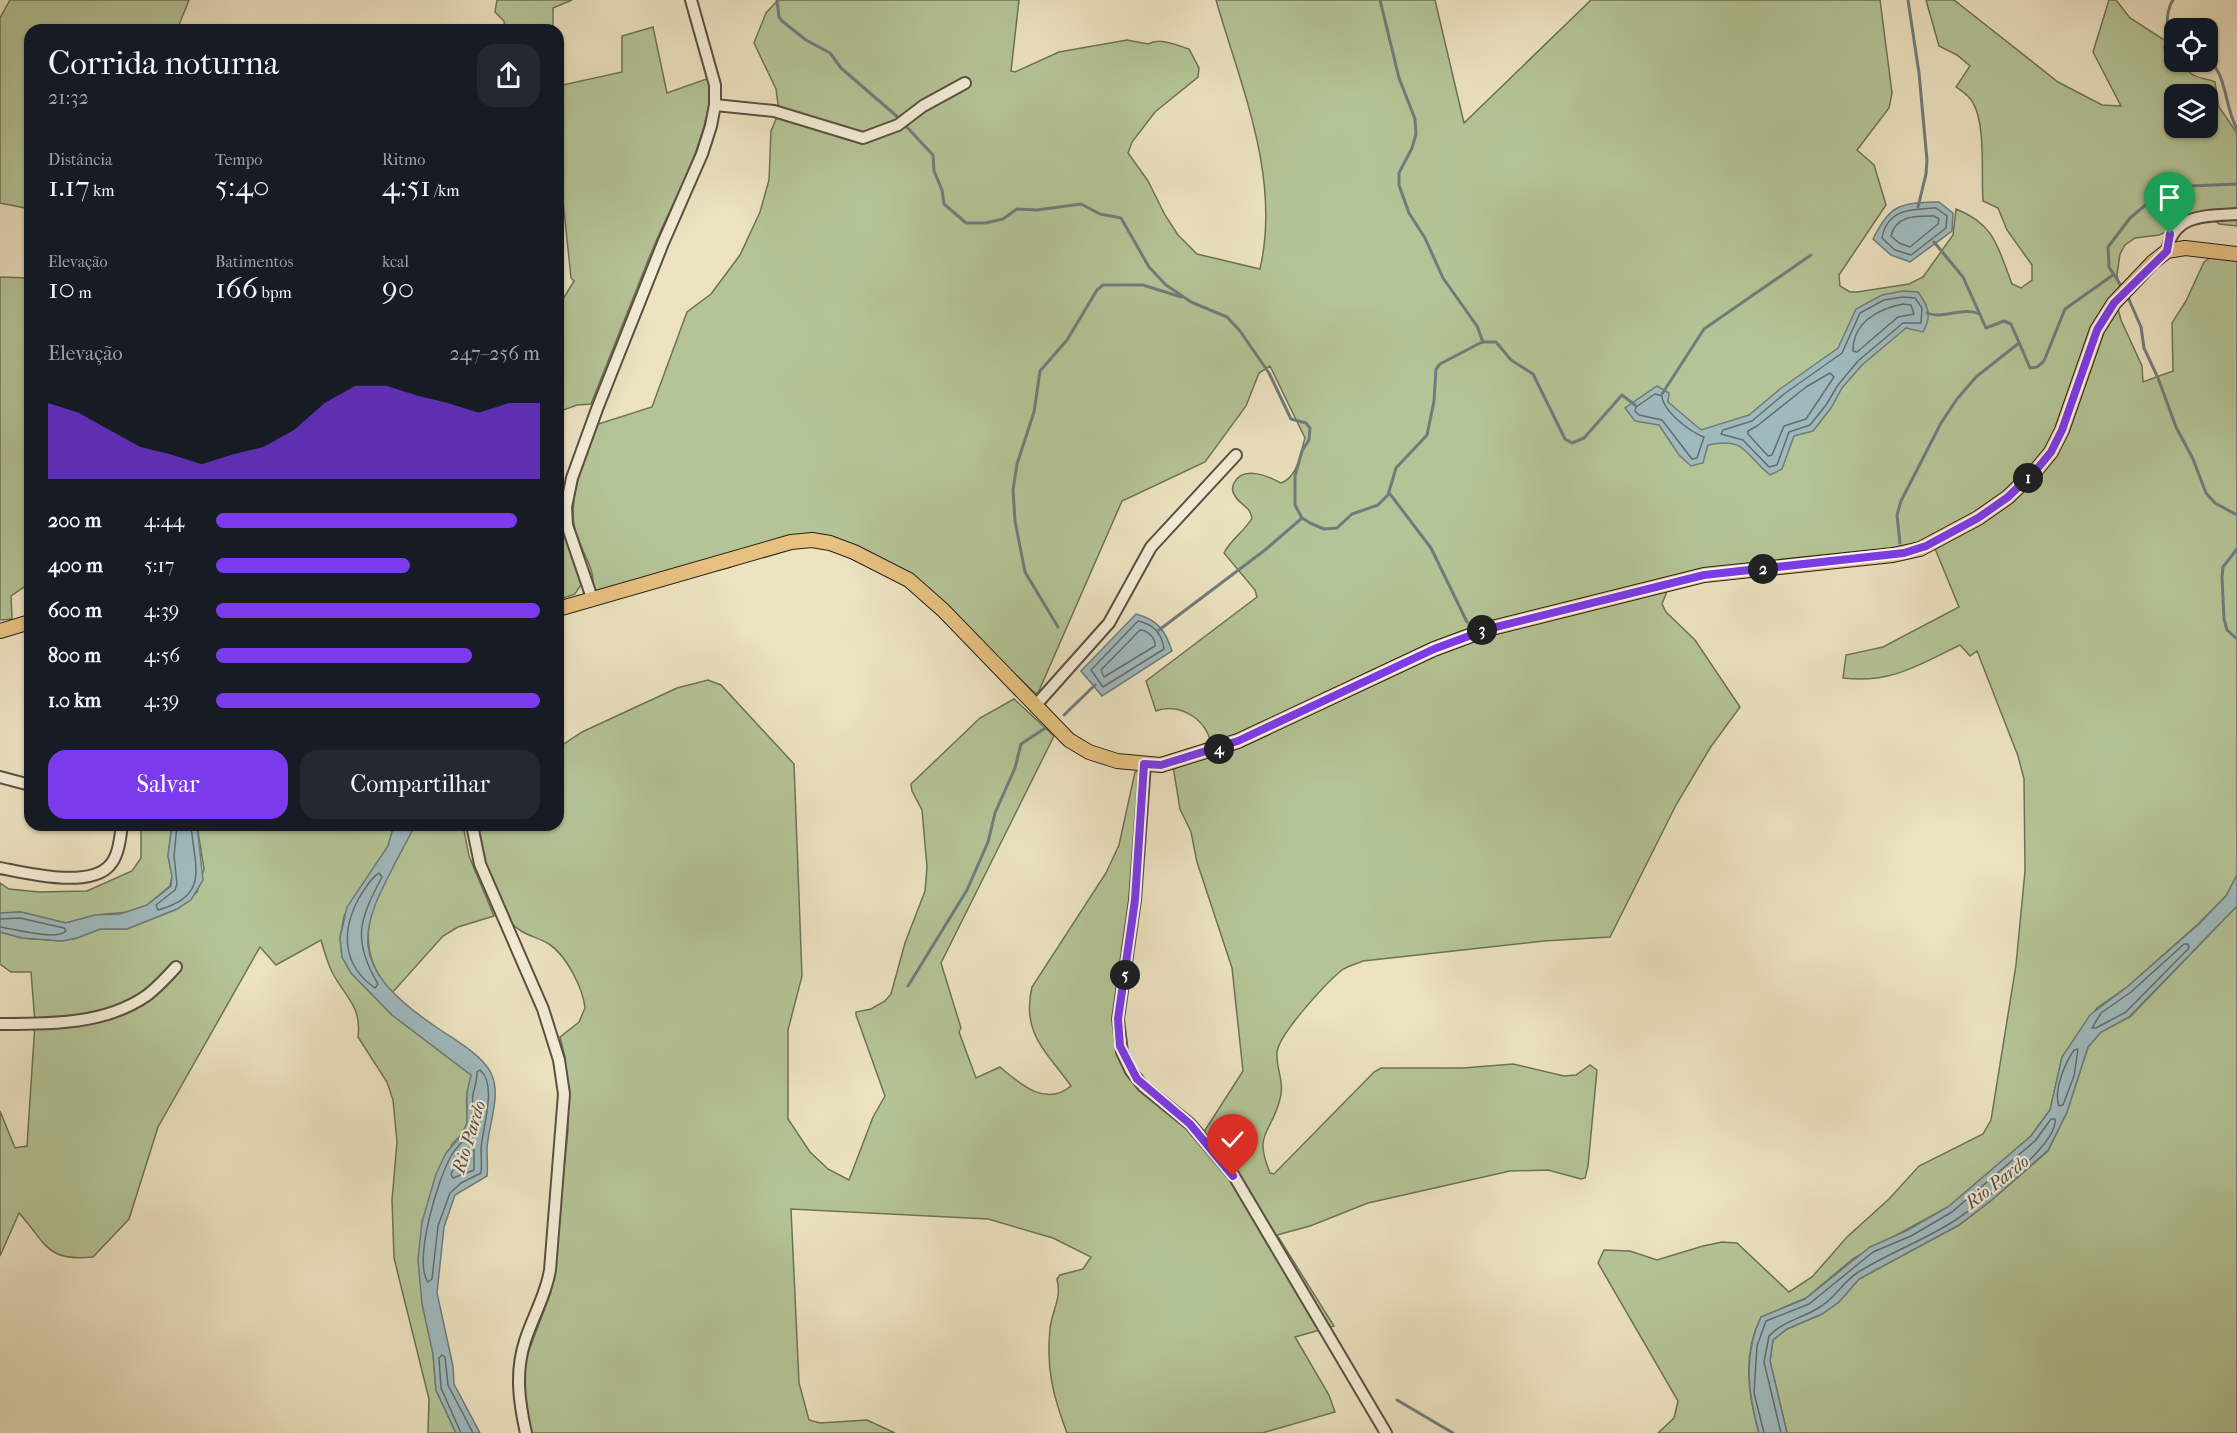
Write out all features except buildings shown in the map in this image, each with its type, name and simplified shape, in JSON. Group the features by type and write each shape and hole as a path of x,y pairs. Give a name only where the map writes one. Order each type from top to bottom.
{"main road":[{"path":"564,607 736,560 791,542 820,540 854,552 915,584 1069,740 1089,752 1117,761 1161,765 1238,741 1434,649 1488,629 1704,575 1904,553 1926,546 1978,518 2008,497 2051,452 2069,414 2097,330 2125,292 2167,251 2185,248 2237,254"},
{"path":"0,631 24,624"}],"street":[{"path":"592,598 586,574 567,525 569,488 601,398 663,243 702,154 715,105 713,75 691,0"},
{"path":"715,105 774,111 857,137 870,137 898,125 965,82"},
{"path":"2167,251 2170,234 2179,226 2206,216 2237,214"},
{"path":"1035,706 1109,623 1151,548 1236,455"},
{"path":"1144,764 1135,900 1118,1019 1122,1052 1131,1071 1143,1086 1190,1124 1233,1176 1386,1433"},
{"path":"0,777 24,783"},
{"path":"0,868 61,878 102,872 114,860 121,831"},
{"path":"473,831 480,864 549,1026 563,1085 550,1270 545,1293 523,1350 519,1372 519,1395 526,1433"},
{"path":"0,1024 79,1020 108,1014 148,995 176,967"}],"green space":[{"path":"10,0 189,0 179,24 24,24 24,208 0,203 0,18"},
{"path":"497,0 572,0 553,8 553,24 504,24 495,12"},
{"path":"778,0 1019,0 1011,71 1015,72 1059,52 1127,40 1148,44 1163,41 1189,49 1199,68 1198,77 1155,112 1132,142 1128,153 1148,181 1178,235 1197,254 1260,269 1265,235 1266,200 1262,166 1246,99 1216,0 1435,0 1464,123 1591,0 1880,0 1892,93 1889,108 1857,150 1874,165 1886,205 1839,275 1840,286 1850,292 1857,292 1909,284 1923,277 1953,235 1956,209 1969,215 1987,230 1998,248 2012,284 2021,288 2032,280 2032,265 2007,230 1998,208 1983,201 1980,124 1970,98 1956,87 1970,66 1957,55 1939,46 1926,0 1954,0 2058,82 2102,105 2121,106 2093,52 2109,0 2116,0 2130,18 2164,40 2164,72 2190,72 2196,77 2215,82 2215,84 2164,84 2164,138 2218,138 2218,101 2219,107 2237,133 2237,226 2219,224 2206,215 2159,235 2135,238 2125,245 2120,254 2117,275 2120,288 2116,301 2121,320 2142,366 2143,382 2173,371 2172,323 2186,301 2204,262 2211,257 2237,256 2237,875 2226,896 2197,925 2127,987 2097,1008 2062,1057 2050,1110 2031,1136 1948,1207 1854,1258 1806,1298 1761,1317 1751,1345 1749,1360 1752,1404 1759,1433 1658,1433 1674,1418 1678,1401 1598,1263 1604,1250 1630,1251 1657,1260 1703,1246 1722,1242 1737,1243 1789,1292 1812,1277 1847,1237 1889,1199 1919,1166 1983,1134 1991,1120 2016,965 2025,871 2024,779 2018,756 1977,651 1970,656 1960,645 1917,666 1890,675 1860,679 1843,678 1846,655 1883,647 1959,607 1931,539 1913,549 1669,586 1662,604 1666,612 1695,640 1740,707 1710,748 1676,805 1610,937 1544,941 1363,961 1344,969 1335,976 1285,1035 1277,1053 1281,1093 1263,1141 1265,1160 1270,1173 1274,1174 1374,1072 1381,1068 1463,1068 1513,1064 1564,1076 1576,1075 1590,1065 1597,1070 1585,1178 1581,1179 1548,1170 1510,1171 1368,1203 1310,1226 1277,1235 1334,1326 1295,1337 1329,1395 1335,1412 1262,1433 1067,1433 1058,1407 1050,1370 1050,1329 1058,1299 1057,1279 1060,1275 1083,1269 1091,1257 1053,1238 988,1219 791,1209 799,1383 809,1420 820,1423 867,1420 895,1433 529,1433 521,1384 525,1361 551,1292 568,1130 565,1057 560,1037 579,1022 585,1008 577,982 562,956 549,944 523,932 510,921 489,874 477,831 564,831 564,744 582,732 677,688 708,680 721,685 794,764 802,976 788,1030 788,1119 810,1152 828,1169 849,1180 873,1117 885,1096 856,1012 871,1009 885,1001 891,994 905,943 925,891 927,867 922,810 912,791 911,784 980,718 1014,699 1054,736 941,963 961,1028 959,1032 976,1078 1000,1067 1016,1081 1043,1094 1062,1092 1071,1086 1038,1041 1033,1029 1029,1003 1032,987 1106,873 1119,845 1135,772 1139,771 1136,868 1114,1019 1129,1071 1202,1135 1243,1071 1232,968 1197,862 1191,832 1180,809 1172,760 1211,748 1210,739 1200,722 1184,711 1165,709 1156,711 1146,681 1257,597 1255,590 1224,553 1252,518 1234,494 1233,485 1243,474 1249,473 1263,475 1281,483 1287,480 1298,464 1305,438 1270,366 1259,373 1246,406 1205,462 1122,501 1038,693 1035,693 906,581 821,542 788,545 728,568 670,581 592,592 591,568 577,538 573,516 576,489 583,463 598,424 652,407 687,312 711,294 740,255 760,212 769,180 771,131 779,112 776,89 754,43 766,13"},
{"path":"653,27 667,93 712,77 709,102 696,150 591,404 577,405 564,410 564,297 574,281 571,278 564,210 564,85 622,72 622,36"},
{"path":"0,277 24,278 24,587 11,596 12,619 0,620"},
{"path":"564,532 581,585 575,594 564,598"},
{"path":"141,831 171,831 168,856 172,876 170,886 147,905 129,912 95,915 66,923 21,912 0,913 0,883 9,889 39,892 87,891 132,871 141,858"},
{"path":"198,831 392,831 388,846 344,916 340,938 342,957 351,973 392,1015 471,1075 466,1102 467,1125 452,1144 421,1287 433,1354 436,1390 456,1433 428,1433 429,1399 394,1258 392,1200 397,1142 393,1100 387,1082 358,1037 359,1026 355,1009 332,972 321,940 276,965 260,947 158,1127 129,1219 93,1257 66,1257 56,1253 42,1242 19,1213 0,1256 0,1111 15,1148 27,1146 35,1023 31,972 11,972 0,964 0,932 22,938 62,941 100,929 127,929 177,909 197,892 204,869"},
{"path":"412,831 464,831 469,856 494,916 458,927 443,936 392,993 377,971 369,950 369,929 373,908 381,887"},
{"path":"2237,906 2237,1433 1787,1433 1770,1361 1773,1340 1787,1329 1822,1314 1839,1302 1859,1279 1959,1225 2048,1151 2067,1112 2088,1047 2101,1032 2130,1017"}],"water":[{"path":"1939,202 1953,213 1952,231 1910,262 1891,255 1873,239 1886,218 1898,207 1915,203"},
{"path":"1903,291 1918,292 1925,302 1928,321 1923,332 1906,328 1862,365 1842,388 1831,408 1813,431 1794,436 1782,469 1770,475 1743,449 1730,443 1708,445 1703,463 1691,466 1679,455 1659,425 1635,421 1625,408 1657,386 1669,393 1668,402 1701,430 1749,415 1780,389 1838,348 1856,309 1882,295"},
{"path":"1136,614 1150,619 1160,627 1172,651 1102,696 1081,671"},
{"path":"171,831 198,831 203,880 191,900 177,909 127,929 100,929 62,941 22,938 0,932 0,913 21,912 66,923 95,915 120,914 147,905 171,886 172,876 168,856"},
{"name":"Rio Pardo","path":"392,831 412,831 372,913 368,936 371,958 382,980 405,1003 475,1054 487,1066 494,1082 495,1101 487,1149 487,1176 455,1195 444,1227 437,1293 453,1366 454,1384 480,1433 456,1433 436,1390 433,1354 422,1304 418,1260 422,1222 436,1174 446,1153 460,1137 467,1123 467,1092 471,1075 392,1015 351,973 342,957 340,938 347,907 388,846"},
{"name":"Rio Pardo","path":"2237,875 2237,906 2129,1017 2101,1032 2088,1047 2067,1112 2048,1150 1993,1199 1959,1225 1859,1279 1839,1302 1822,1314 1787,1329 1773,1340 1770,1361 1787,1433 1759,1433 1752,1404 1749,1375 1755,1331 1761,1317 1805,1299 1870,1247 1908,1230 1948,1207 2031,1136 2050,1110 2062,1057 2090,1015 2127,987 2198,925 2226,896"}],"waterway":[{"path":"777,0 779,17 782,21 806,40 830,53 841,68 900,119"},
{"path":"1380,0 1399,78 1415,119 1416,134 1412,148 1399,173 1399,185 1409,213 1425,238 1443,278 1477,326 1483,342"},
{"path":"1908,0 1919,73 1927,160 1918,207"},
{"path":"2168,18 2173,0"},
{"path":"2218,72 2237,129"},
{"path":"904,124 933,155 934,171 942,190 944,204 966,223 986,223 1003,219 1017,209 1037,210 1081,204 1100,214 1121,218 1149,267 1166,285 1191,302 1227,317 1240,331 1269,373 1291,419 1306,423 1310,428 1309,440 1302,451 1295,476 1295,505 1302,518 1324,529 1337,528 1352,514 1378,505 1388,495 1396,468 1427,435 1434,401 1436,369 1440,364 1482,342 1496,342 1511,360 1533,374 1565,439 1572,443 1584,438 1622,395 1635,405"},
{"path":"2122,287 2109,267 2108,247 2130,218 2167,187 2237,184"},
{"path":"1934,242 1963,277 1986,328 2004,321 2011,324 2030,368 2037,367 2044,361 2065,309 2113,275"},
{"path":"1662,394 1704,329 1811,255"},
{"path":"1058,627 1025,572 1015,521 1013,490 1017,464 1034,412 1040,371 1067,340 1097,290 1103,285 1143,285 1181,297"},
{"path":"2127,295 2141,327 2144,348 2206,493 2215,503 2237,515"},
{"path":"1927,313 1940,315 1966,311 1980,314"},
{"path":"1900,543 1897,515 1901,501 1941,423 1976,377 2019,343"},
{"path":"1390,494 1431,548 1467,622"},
{"path":"1159,630 1265,550 1302,518"},
{"path":"2237,549 2223,567 2222,577 2224,619 2227,630 2237,639"},
{"path":"1064,715 1095,685"},
{"path":"908,986 967,890 988,842 995,813 1015,768 1021,744 1050,725"},
{"path":"1397,1400 1453,1433"}],"route":[{"path":"1233,1176 1215,1151 1190,1124 1143,1086 1127,1064 1120,1046 1118,1019 1135,900 1144,764 1161,765 1218,749 1434,649 1488,629 1704,575 1904,553 1926,546 1978,518 2008,497 2051,452 2069,414 2097,330 2114,303 2153,262 2167,251 2170,234"}]}
